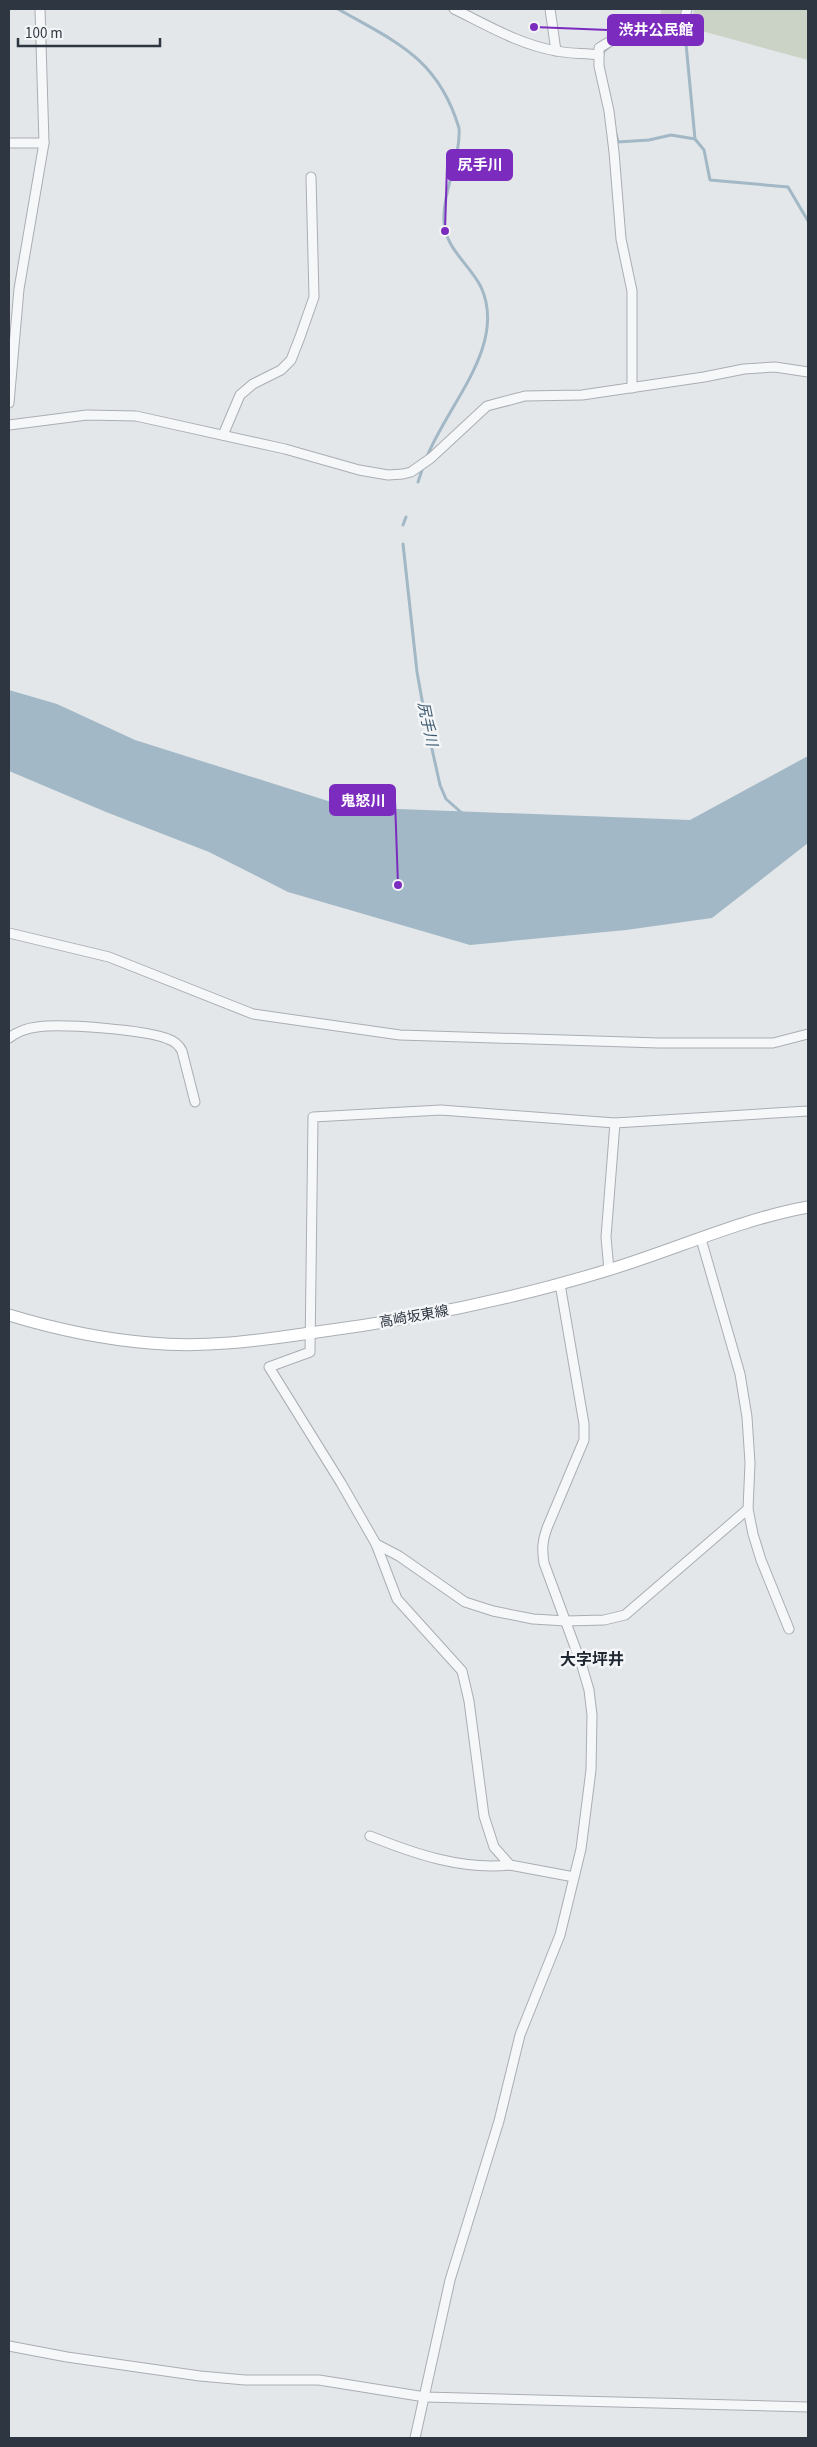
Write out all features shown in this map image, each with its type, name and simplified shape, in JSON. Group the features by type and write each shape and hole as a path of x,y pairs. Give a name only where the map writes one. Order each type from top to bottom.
{"main road":[{"name":"高崎坂東線","path":"9,1314 86,1335 151,1344 233,1344 432,1315 609,1270 786,1212 808,1207"}],"street":[{"path":"9,403 19,289 44,143 40,9"},
{"path":"454,9 506,35 556,51 599,55"},
{"path":"550,9 556,51"},
{"path":"632,388 632,291 621,239 613,144 599,66 599,48 614,38 633,33 682,29 687,9"},
{"path":"9,144 44,143"},
{"path":"224,435 240,395 253,384 281,370 291,360 303,329 314,296 311,176"},
{"path":"9,425 87,415 116,414 136,416 224,435 374,473 403,474 431,458 466,424 488,406 525,396 582,395 704,378 744,369 775,367 808,372"},
{"path":"9,932 108,957 254,1014 400,1035 659,1043 773,1043 808,1034"},
{"path":"9,1038 24,1030 51,1026 88,1027 166,1038 180,1046 182,1050 195,1102"},
{"path":"510,1866 494,1847 484,1816 462,1671 397,1599 376,1544 341,1483 269,1367 310,1352 313,1117 441,1110 615,1123 808,1111"},
{"path":"609,1270 606,1237 615,1123"},
{"path":"701,1239 741,1383 747,1417 750,1463 748,1509 761,1560 789,1628"},
{"path":"415,2438 450,2280 484,2172 520,2034 560,1935 581,1850 591,1770 592,1715 589,1690 566,1621 544,1564 542,1552 542,1541 584,1440 584,1424 560,1284"},
{"path":"376,1544 400,1556 465,1602 533,1619 566,1621 604,1620 625,1615 748,1509"},
{"path":"370,1836 400,1848 456,1864 489,1867 510,1866 574,1877"},
{"path":"9,2346 67,2357 200,2376 245,2380 320,2380 425,2397 808,2407"}],"green space":[{"path":"661,9 683,9 680,24 659,28"},
{"path":"694,9 808,9 808,60 691,28"}],"water":[{"path":"9,690 57,704 135,740 347,807 690,820 808,756 808,843 712,918 626,930 470,945 288,892 209,852 106,812 9,771"}],"waterway":[{"name":"尻手川","path":"338,9 396,43 427,68 450,104 459,128 457,151 444,211 445,231 453,248 481,287 487,309 487,331 481,353 471,375 435,439 426,459"},
{"path":"685,33 695,139"},
{"path":"667,35 685,34"},
{"path":"602,56 604,51 610,46"},
{"path":"616,134 618,142 649,140 671,135 695,139 704,150 710,180 788,187 808,221"},
{"name":"尻手川","path":"418,482 423,467"},
{"name":"尻手川","path":"403,525 406,517"},
{"name":"尻手川","path":"403,544 417,672 426,722 440,785 446,799 463,814"}],"place":[{"name":"渋井公民館","path":"534,27"},
{"name":"尻手川","path":"445,231"},
{"name":"鬼怒川","path":"398,885"}],"district":[{"name":"大字坪井","path":"592,1660"}]}
